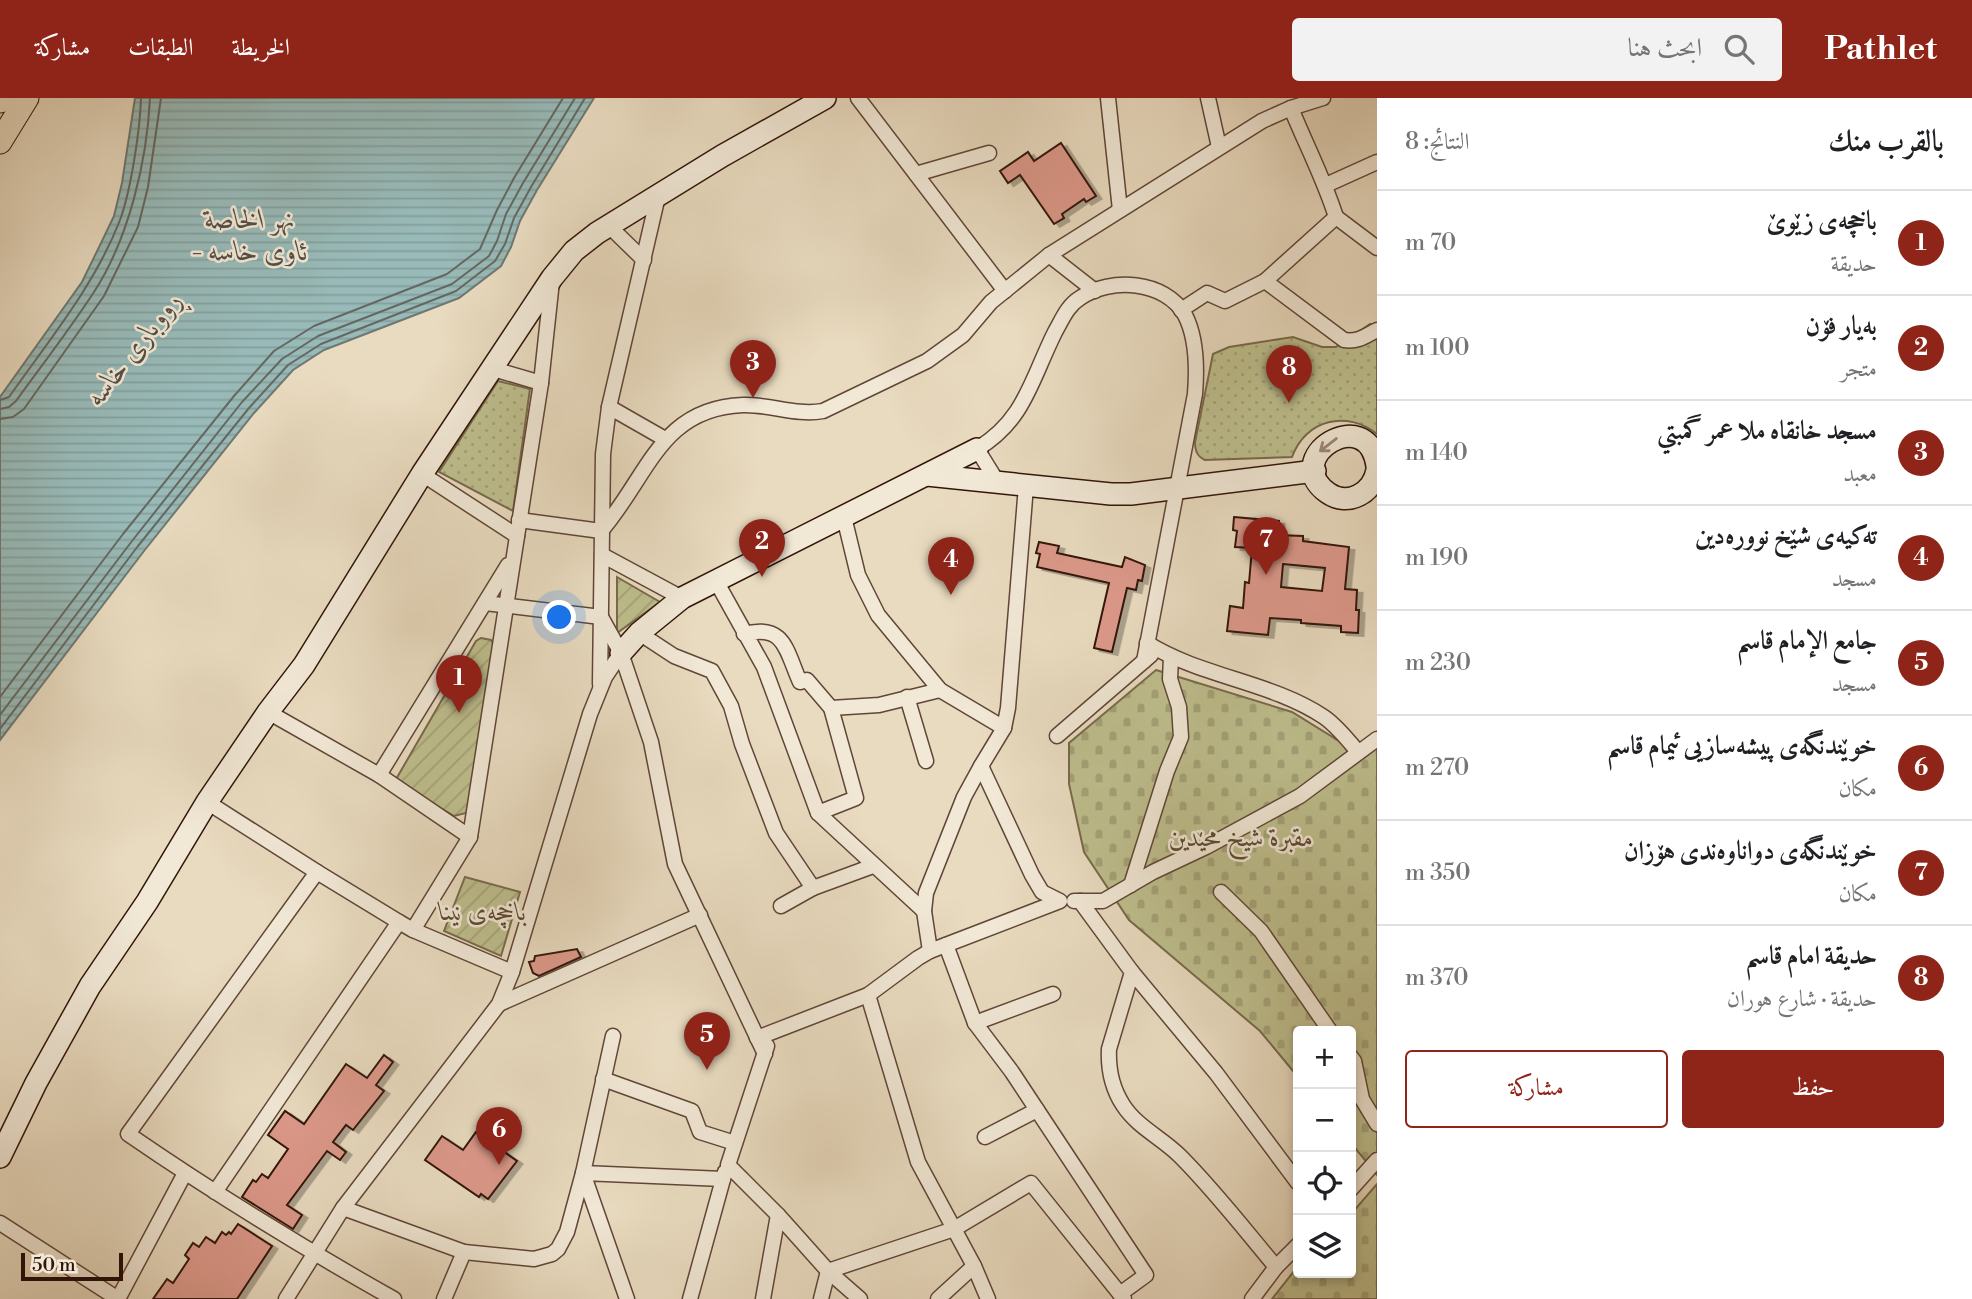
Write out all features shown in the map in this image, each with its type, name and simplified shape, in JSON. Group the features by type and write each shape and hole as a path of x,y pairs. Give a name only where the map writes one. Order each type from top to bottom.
{"main road":[{"path":"0,142 16,100"}],"street":[{"path":"0,1157 36,1083 90,986 147,902 207,802 268,712 304,665 422,474 552,278 574,251 597,233 722,156 825,98"},
{"path":"858,98 1005,291"},
{"path":"1108,98 1120,210"},
{"path":"1208,98 1219,147"},
{"path":"601,531 621,508 665,439 689,419 719,408 752,405 808,413 831,409 905,374 963,335 991,302 1049,255 1262,121 1318,99"},
{"path":"1291,108 1310,155 1326,185 1336,217 1377,248"},
{"path":"916,174 989,153"},
{"path":"1326,185 1377,162"},
{"path":"599,689 603,454 609,407 658,196"},
{"path":"1181,310 1207,293 1226,301 1265,281 1336,217"},
{"path":"610,227 644,260"},
{"path":"1049,255 1095,291"},
{"path":"413,930 470,837 541,383 552,278"},
{"path":"1265,281 1344,340 1353,342 1377,330"},
{"path":"286,1299 343,1208 499,1004 512,972 599,689 621,653 639,633 682,598 995,438 1016,415 1032,387 1066,312 1079,298 1121,285 1140,285 1156,291 1181,310 1191,332 1196,380 1175,488 1152,646 1144,661 1057,736"},
{"path":"490,368 541,383"},
{"path":"609,407 665,439"},
{"path":"1344,436 1359,439 1368,445 1377,466 1375,480 1365,492 1346,499 1327,492 1320,485 1315,471 1316,456 1322,448 1334,439 1344,436"},
{"path":"977,449 998,482"},
{"path":"927,475 1111,494 1315,471"},
{"path":"422,474 517,536"},
{"path":"930,951 924,911 926,893 964,797 1004,728 1008,708 1026,486"},
{"path":"844,517 858,575 878,614 940,690 1004,728"},
{"path":"519,520 601,531"},
{"path":"602,555 682,598"},
{"path":"379,775 512,557"},
{"path":"716,581 764,667 818,813 924,911"},
{"path":"485,603 601,617"},
{"path":"601,617 621,653 651,742 676,864 765,1054"},
{"path":"744,634 768,631 779,637 800,681 807,680 831,708 856,798 818,813"},
{"path":"639,633 674,656 712,671 731,706 742,744 776,833 813,888"},
{"path":"1152,646 1171,657 1306,707 1336,727 1359,752"},
{"path":"1131,885 1167,771 1181,737 1179,707 1170,679 1171,657"},
{"path":"831,708 878,705 940,690"},
{"path":"907,697 926,761"},
{"path":"268,712 379,775 470,837"},
{"path":"757,1038 868,995 930,951 1060,901 1104,901 1300,796 1377,739"},
{"path":"981,766 1032,875 1042,892 1060,901"},
{"path":"207,802 413,930 512,972"},
{"path":"781,906 813,888 873,866"},
{"path":"317,872 128,1134 374,1294 394,1299"},
{"path":"1221,892 1261,931 1326,1026"},
{"path":"1080,901 1132,972 1216,1073 1293,1176"},
{"path":"499,1004 700,915"},
{"path":"215,1192 399,922"},
{"path":"828,1271 954,1228 1031,1183 1122,1296 1146,1275 1037,1110 975,1023 946,945"},
{"path":"1132,972 1109,1048 1108,1060 1115,1089 1131,1116 1187,1162 1276,1267"},
{"path":"975,1023 1053,994"},
{"path":"868,995 918,1162 974,1266 988,1299"},
{"path":"690,1299 725,1172 772,1032"},
{"path":"343,1208 464,1252 534,1259 552,1254 558,1250 567,1232 613,1036"},
{"path":"1356,1069 1362,1100 1377,1124"},
{"path":"603,1079 692,1111 700,1132 735,1143"},
{"path":"985,1137 1037,1110"},
{"path":"1356,1183 1377,1160"},
{"path":"583,1172 725,1172 778,1215 828,1271 860,1299"},
{"path":"583,1172 627,1299"},
{"path":"0,1223 118,1299 185,1173"},
{"path":"762,1299 778,1215"},
{"path":"1252,1299 1276,1267 1293,1250"},
{"path":"444,1299 464,1252"},
{"path":"937,1299 974,1266"},
{"path":"821,1299 828,1271"}],"green space":[{"path":"1370,324 1377,326 1377,434 1353,422 1329,422 1307,434 1292,457 1205,460 1198,455 1195,442 1213,354 1229,347 1293,337 1322,347 1336,347"},
{"path":"498,381 530,389 513,511 439,472"},
{"path":"617,577 660,602 617,633"},
{"path":"481,638 491,640 494,645 469,808 466,813 454,816 395,781 476,641"},
{"name":"مقبرة شيخ محێدین","path":"1156,670 1292,712 1344,744 1377,745 1377,1175 1356,1149 1356,1026 1293,1026 1293,1071 1260,1031 1129,920 1084,852 1069,784 1069,743"},
{"name":"باخچەی نینا","path":"465,877 520,892 501,956 444,931"},
{"path":"1377,1184 1377,1299 1272,1299 1293,1272 1293,1278 1356,1278 1356,1208"}],"water":[{"name":"نهر الخاصة - ئاوی خاسە","path":"135,98 594,98 537,190 501,266 459,298 324,350 293,370 254,413 144,551 0,740 0,397 82,282 114,216"}],"building":[{"path":"1061,143 1096,196 1086,202 1084,199 1062,214 1064,218 1054,224 1020,175 1008,183 1000,171 1028,152 1034,161"},
{"path":"1234,517 1279,521 1278,535 1303,536 1303,541 1349,547 1345,589 1357,590 1358,633 1341,632 1341,626 1270,618 1268,635 1227,631 1230,606 1243,608 1245,582 1249,583 1252,548 1235,547 1237,531 1233,530","holes":["1283,564 1325,568 1322,591 1281,587"]},
{"path":"1039,542 1059,546 1057,553 1122,567 1125,557 1145,565 1142,581 1138,580 1136,590 1127,588 1112,652 1094,648 1109,583 1037,567 1040,554 1036,553"},
{"path":"577,949 581,957 539,976 533,973 529,962 534,961 535,956"},
{"path":"384,1055 393,1062 376,1085 384,1091 353,1130 346,1125 333,1142 346,1152 340,1160 327,1151 287,1205 302,1215 293,1229 242,1197 253,1180 256,1182 262,1174 268,1178 288,1149 268,1135 285,1111 304,1124 346,1064 367,1078"},
{"path":"476,1132 517,1161 488,1199 481,1194 479,1197 425,1160 442,1136 463,1150"},
{"path":"238,1224 272,1246 237,1299 153,1299 167,1279 173,1283 189,1259 185,1255 193,1243 199,1247 206,1237 215,1243 222,1232 231,1234"}],"place":[{"name":"مسجد خانقاه ملا عمر گمبتي","path":"753,398"},
{"name":"حديقة امام قاسم","path":"1289,403"},
{"name":"خوێندنگەی دواناوەندی هۆزان","path":"1266,575"},
{"name":"بەیار فۆن","path":"762,577"},
{"name":"تەکیەی شێخ نوورەدین","path":"951,595"},
{"name":"باخچەی زێوێ","path":"459,713"},
{"name":"جامع الإمام قاسم","path":"707,1070"},
{"name":"خوێندنگەی پیشەسازیی ئیمام قاسم","path":"499,1165"}],"water label":[{"name":"ڕووباری خاسە","path":"134,349"}]}
